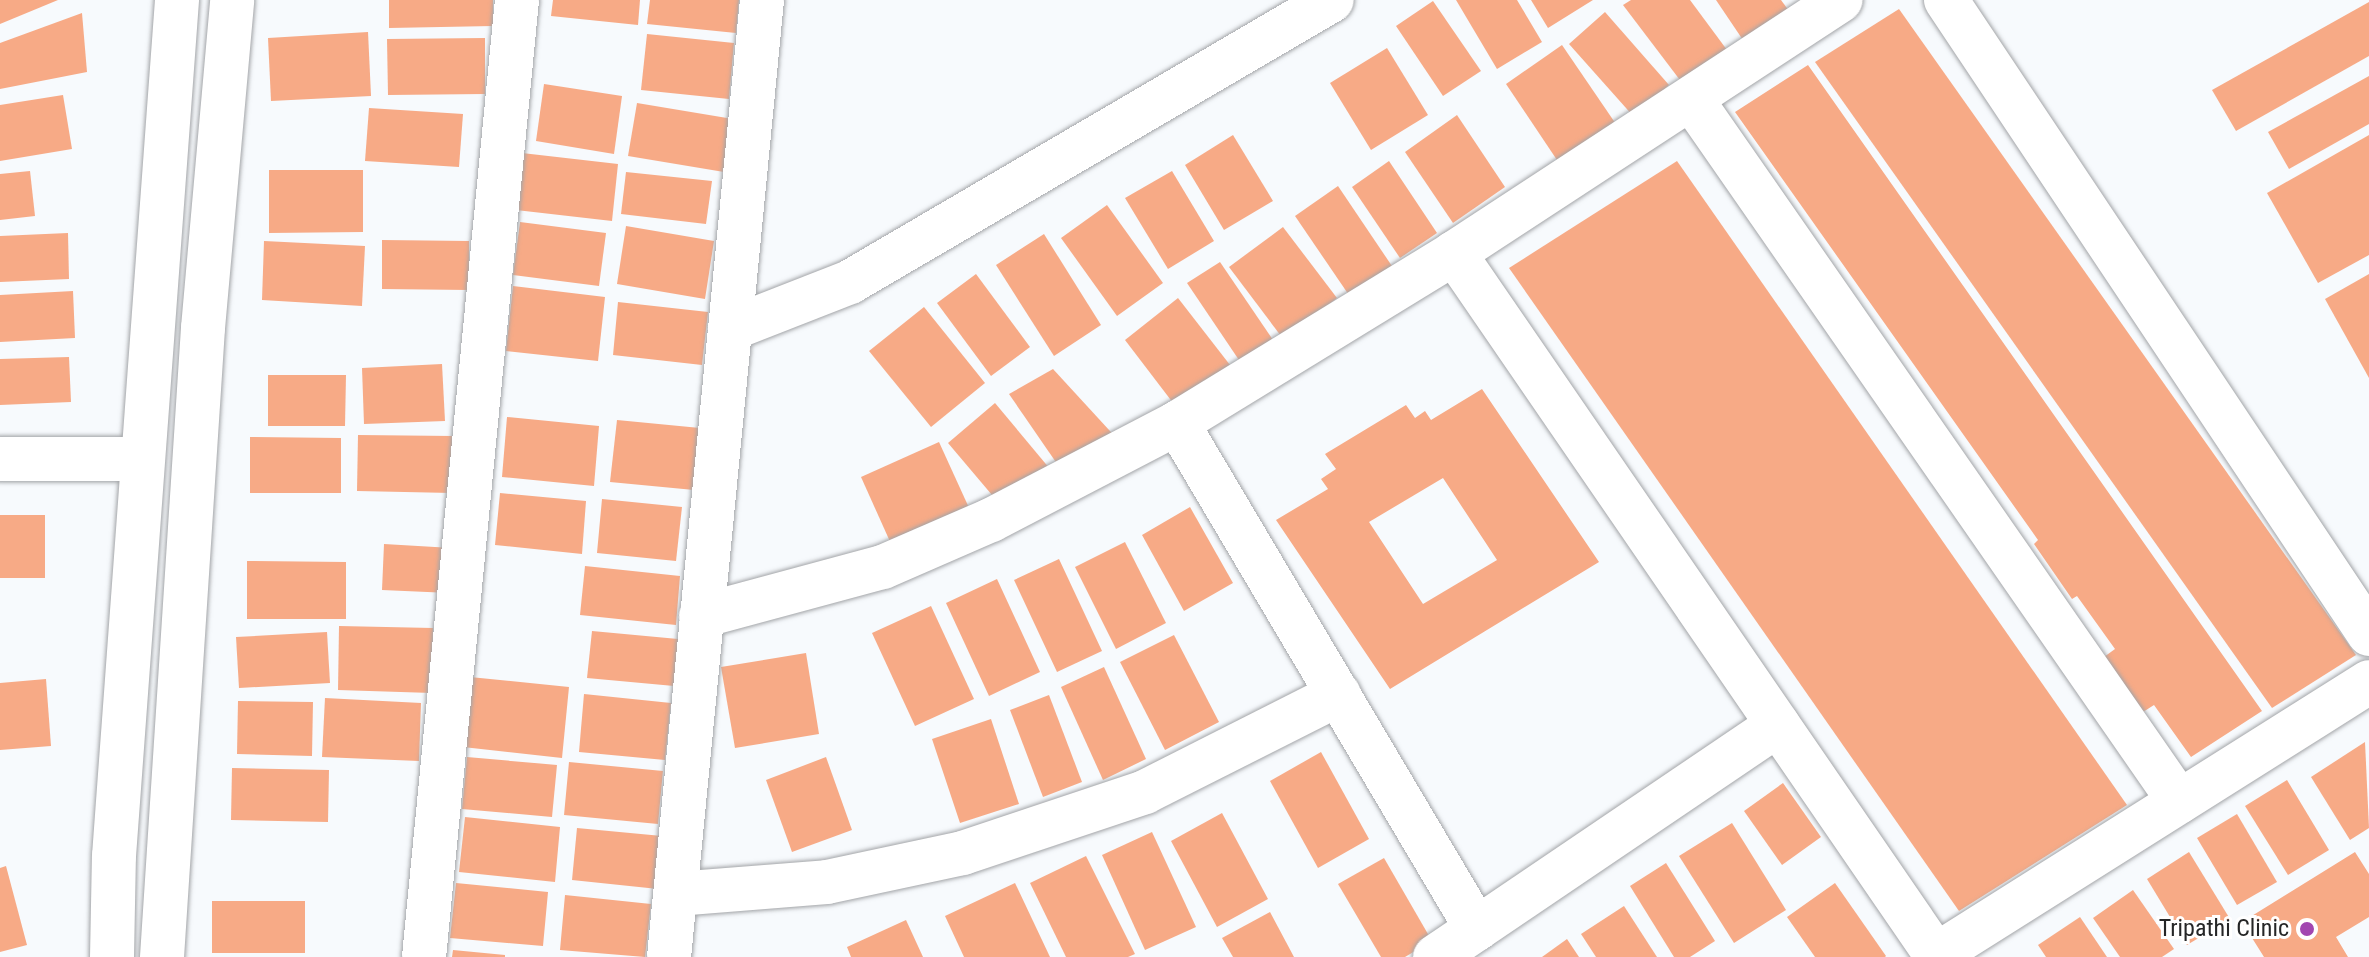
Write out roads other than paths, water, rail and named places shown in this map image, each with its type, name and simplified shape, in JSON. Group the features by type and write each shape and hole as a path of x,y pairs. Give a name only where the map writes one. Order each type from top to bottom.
{"street":[{"path":"112,957 114,856 177,0"},
{"path":"162,957 203,328 232,0"},
{"path":"424,957 517,0"},
{"path":"669,957 762,0"},
{"path":"730,329 850,282 1332,0"},
{"path":"701,616 883,567 991,520 1177,423 1454,253 1692,100 1840,0"},
{"path":"1946,0 2369,634"},
{"path":"1692,100 2179,801"},
{"path":"1454,253 1934,956 2369,682"},
{"path":"151,322 203,328"},
{"path":"1177,423 1477,929"},
{"path":"0,459 141,459"},
{"path":"676,894 827,882 976,849 1145,792 1339,694"},
{"path":"1435,957 1778,725"}],"place":[{"name":"Tripathi Clinic","path":"2307,929"}]}
